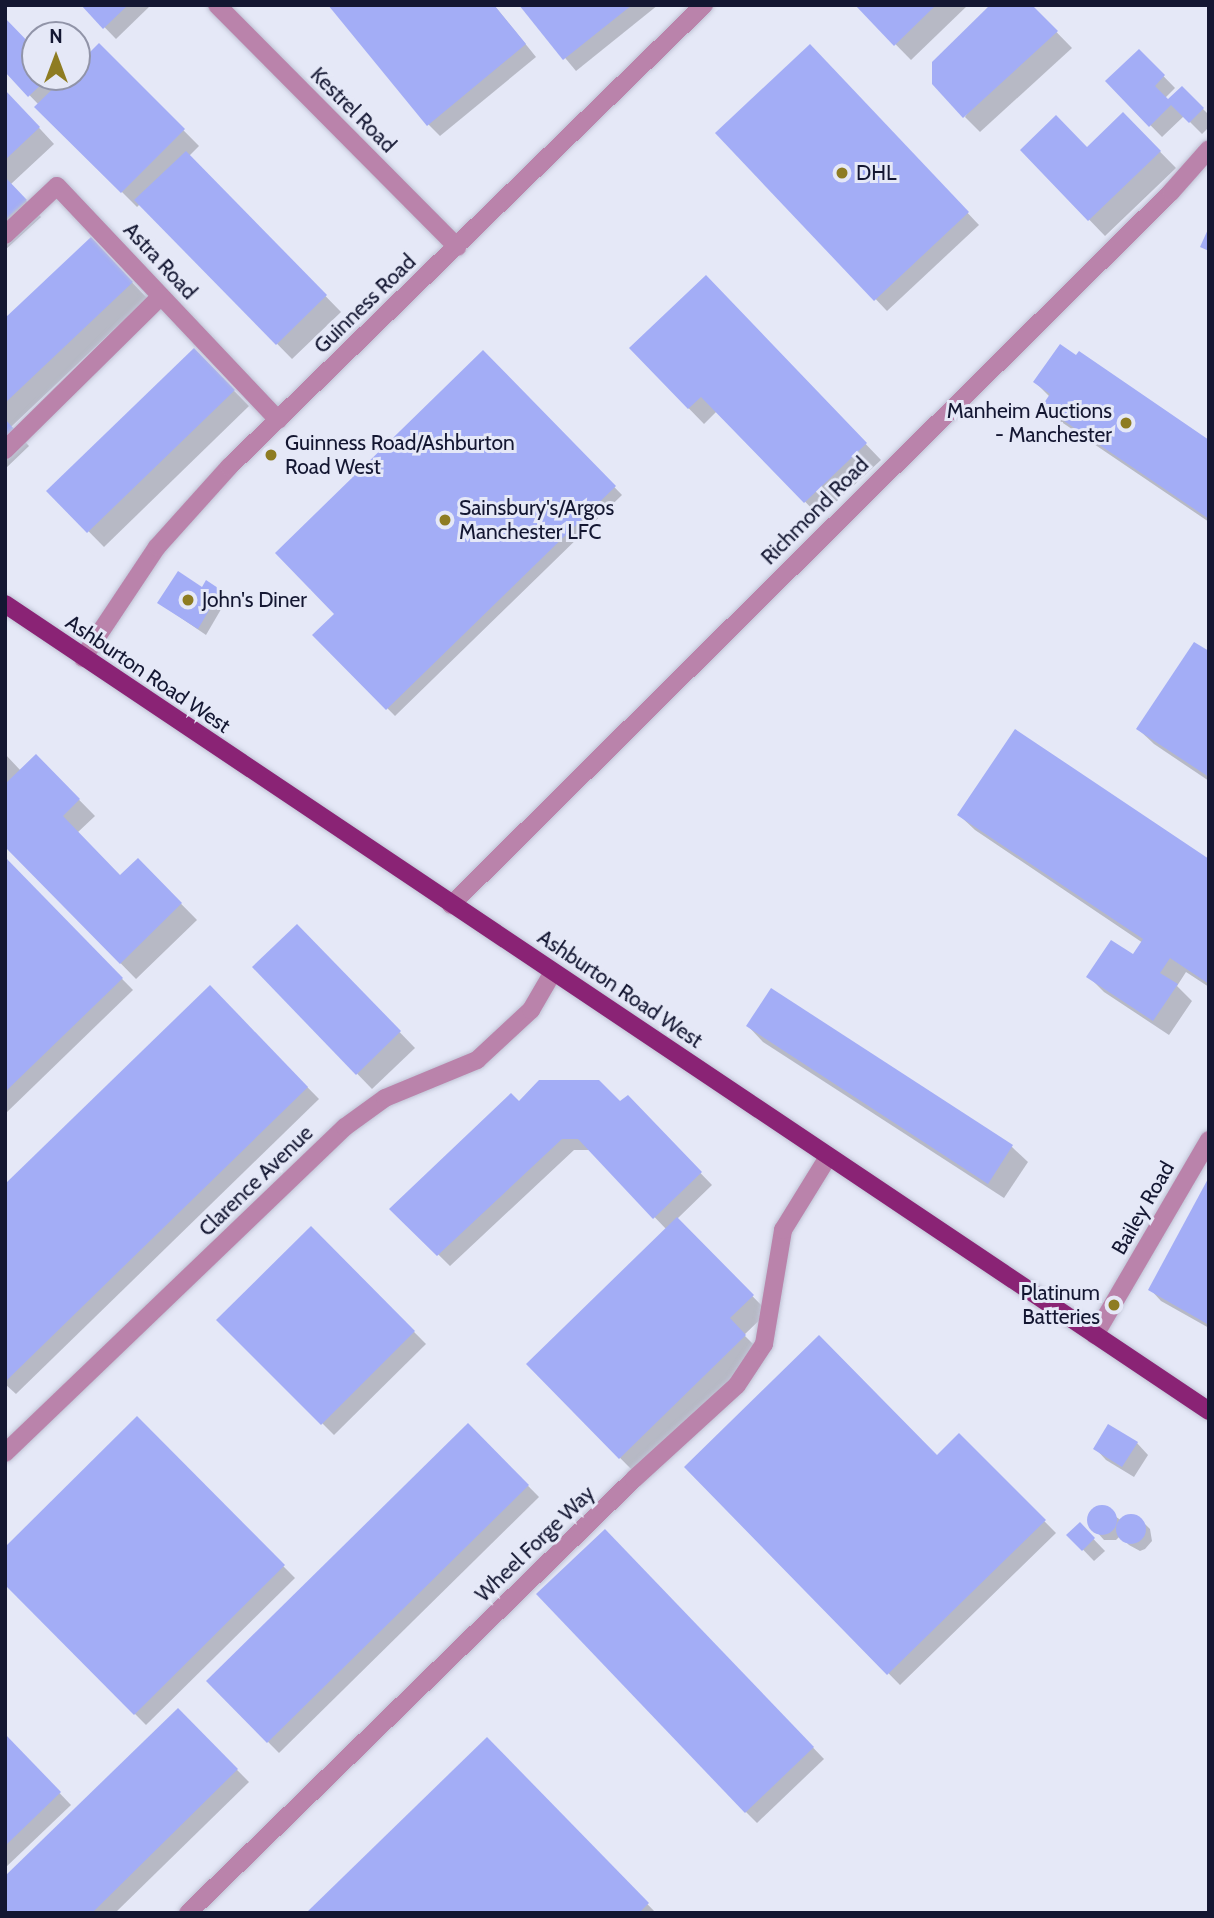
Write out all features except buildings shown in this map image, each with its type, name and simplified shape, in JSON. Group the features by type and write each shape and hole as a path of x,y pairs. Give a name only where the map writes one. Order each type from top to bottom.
{"main road":[{"name":"Ashburton Road West","path":"5,604 1209,1412"}],"street":[{"name":"Kestrel Road","path":"217,5 457,247"},
{"name":"Guinness Road","path":"83,658 156,547 229,467 704,5"},
{"name":"Richmond Road","path":"452,905 1171,192 1209,149"},
{"name":"Astra Road","path":"5,235 57,186 278,420"},
{"path":"5,450 161,296"},
{"name":"Clarence Avenue","path":"5,1453 345,1127 385,1098 477,1060 531,1010 553,972"},
{"name":"Bailey Road","path":"1095,1335 1209,1140"},
{"name":"Wheel Forge Way","path":"188,1913 634,1479 737,1385 764,1344 783,1230 828,1157"}],"place":[{"name":"DHL","path":"842,173"},
{"name":"Manheim Auctions - Manchester","path":"1126,423"},
{"name":"Guinness Road/Ashburton Road West","path":"271,455"},
{"name":"Sainsbury's/Argos Manchester LFC","path":"445,520"},
{"name":"John's Diner","path":"188,600"},
{"name":"Platinum Batteries","path":"1114,1305"}]}
